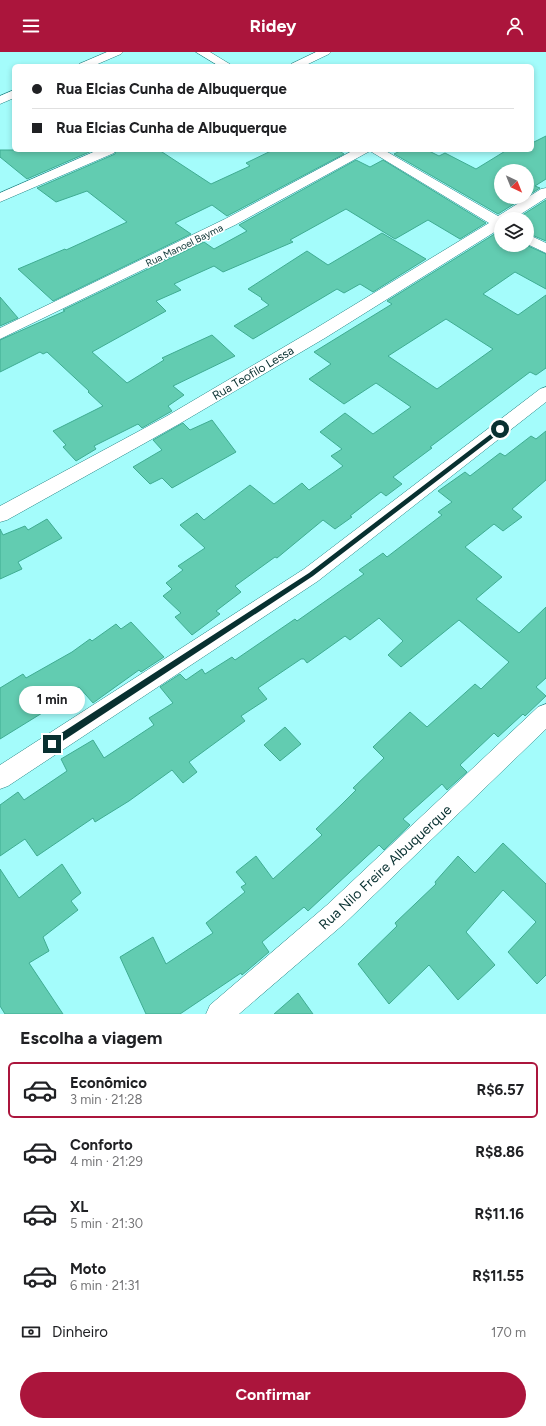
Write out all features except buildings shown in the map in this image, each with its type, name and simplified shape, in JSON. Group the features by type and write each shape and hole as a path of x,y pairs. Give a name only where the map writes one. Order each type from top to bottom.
{"street":[{"path":"88,64 117,52"},
{"path":"202,52 223,64"},
{"path":"300,64 325,52"},
{"path":"0,100 12,95"},
{"path":"0,198 104,152"},
{"name":"Rua Manoel Bayma","path":"0,334 230,222 360,152"},
{"path":"379,152 494,217"},
{"name":"Rua Teofilo Lessa","path":"515,212 546,192"},
{"name":"Rua Teofilo Lessa","path":"0,515 186,412 319,334 494,225"},
{"path":"534,242 546,249"},
{"path":"0,778 311,574 546,393"},
{"name":"Rua Nilo Freire Albuquerque","path":"219,1014 336,914 546,714"}],"route":[{"path":"52,744 311,574 500,429"}]}
